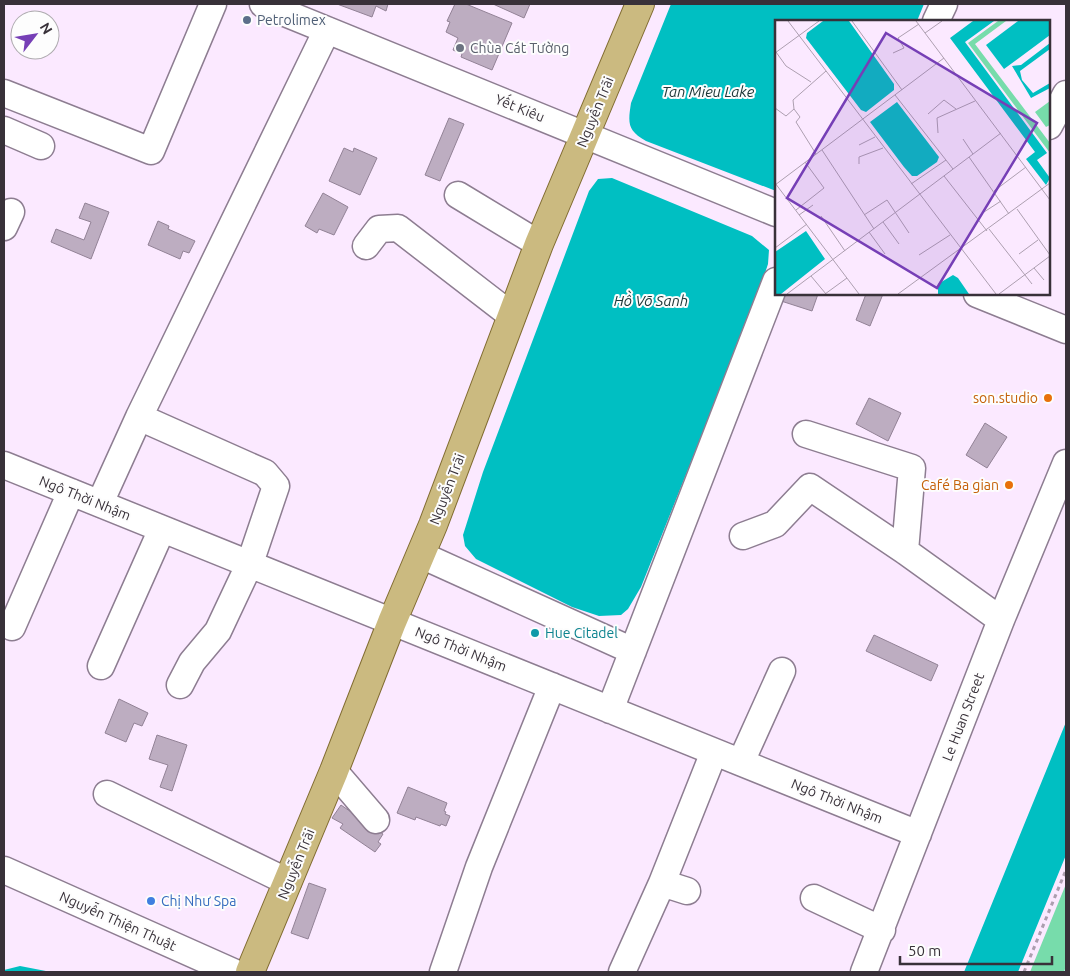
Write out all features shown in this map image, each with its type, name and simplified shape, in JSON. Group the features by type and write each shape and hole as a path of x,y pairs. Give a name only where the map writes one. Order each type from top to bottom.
{"main road":[{"name":"Nguyễn Trãi","path":"250,972 421,555 540,244 640,4"}],"street":[{"path":"4,93 151,151 213,4"},
{"name":"Yết Kiêu","path":"263,4 296,10 327,30 775,213"},
{"path":"936,20 944,4"},
{"path":"100,503 139,416 327,30"},
{"path":"1050,124 1066,94"},
{"path":"4,130 41,146"},
{"path":"458,195 540,244"},
{"path":"366,246 380,229 398,228 512,316"},
{"path":"610,710 775,284"},
{"path":"979,295 1066,330"},
{"path":"139,416 265,473 276,486 250,563 218,631 192,662 180,685"},
{"path":"806,434 912,468 905,551"},
{"name":"Le Huan Street","path":"864,972 882,930 1001,620 1066,463"},
{"name":"Ngô Thời Nhậm","path":"4,465 918,834"},
{"path":"743,536 775,524 810,487 905,551 1001,620"},
{"path":"12,628 71,492"},
{"path":"101,666 162,529"},
{"path":"421,555 633,651"},
{"path":"740,762 782,671"},
{"path":"443,972 479,867 552,686"},
{"path":"627,971 714,752"},
{"path":"334,771 376,820"},
{"path":"107,794 288,882"},
{"name":"Nguyễn Thiện Thuật","path":"4,870 233,972"},
{"path":"662,883 687,891"},
{"path":"814,898 882,930"}],"path":[{"path":"1024,972 1066,870"}],"green space":[{"path":"1066,884 1066,966 1064,972 1030,972"}],"water":[{"name":"Tan Mieu Lake","path":"671,4 924,4 917,20 775,20 775,191 646,141 635,133 630,125 631,103"},
{"name":"Hồ Võ Sanh","path":"612,178 752,236 769,250 768,264 757,297 641,587 628,609 621,615 599,616 572,607 476,559 465,546 463,535 483,472 589,191 598,179"},
{"path":"1066,722 1066,855 1018,972 964,972"},
{"path":"20,966 51,972 4,972 4,970"}],"building":[{"path":"337,4 388,4 386,11 376,6 372,17"},
{"path":"455,4 466,4 512,23 492,70 461,57 462,54 453,50 458,38 446,32 450,22 447,21"},
{"path":"493,4 530,4 524,18"},
{"path":"449,118 464,124 440,181 425,175"},
{"path":"344,148 353,152 354,148 377,158 360,195 329,181"},
{"path":"323,193 348,207 334,235 319,229 317,233 305,226"},
{"path":"85,203 109,212 91,259 51,242 56,229 84,240 91,222 79,218"},
{"path":"158,221 169,226 168,229 195,241 189,253 183,251 180,259 148,245"},
{"path":"780,295 818,295 812,311 778,300"},
{"path":"866,295 883,295 870,326 856,320"},
{"path":"869,398 901,413 888,441 856,424"},
{"path":"985,423 1007,437 987,468 966,455"},
{"path":"874,635 938,665 931,681 866,651"},
{"path":"119,699 148,713 142,726 134,723 126,742 105,733"},
{"path":"157,735 187,745 172,791 160,787 168,765 149,759"},
{"path":"408,787 447,803 444,811 446,812 445,814 450,816 446,826 441,824 440,826 416,817 415,820 397,813"},
{"path":"341,805 383,834 378,842 381,844 375,852 340,828 343,824 332,818"},
{"path":"309,883 326,889 308,939 291,933"}],"place":[{"name":"Petrolimex","path":"247,20"},
{"name":"Chùa Cát Tường","path":"460,48"},
{"name":"son.studio","path":"1048,398"},
{"name":"Café Ba gian","path":"1009,485"},
{"name":"Hue Citadel","path":"535,633"},
{"name":"Chị Như Spa","path":"151,901"}]}
